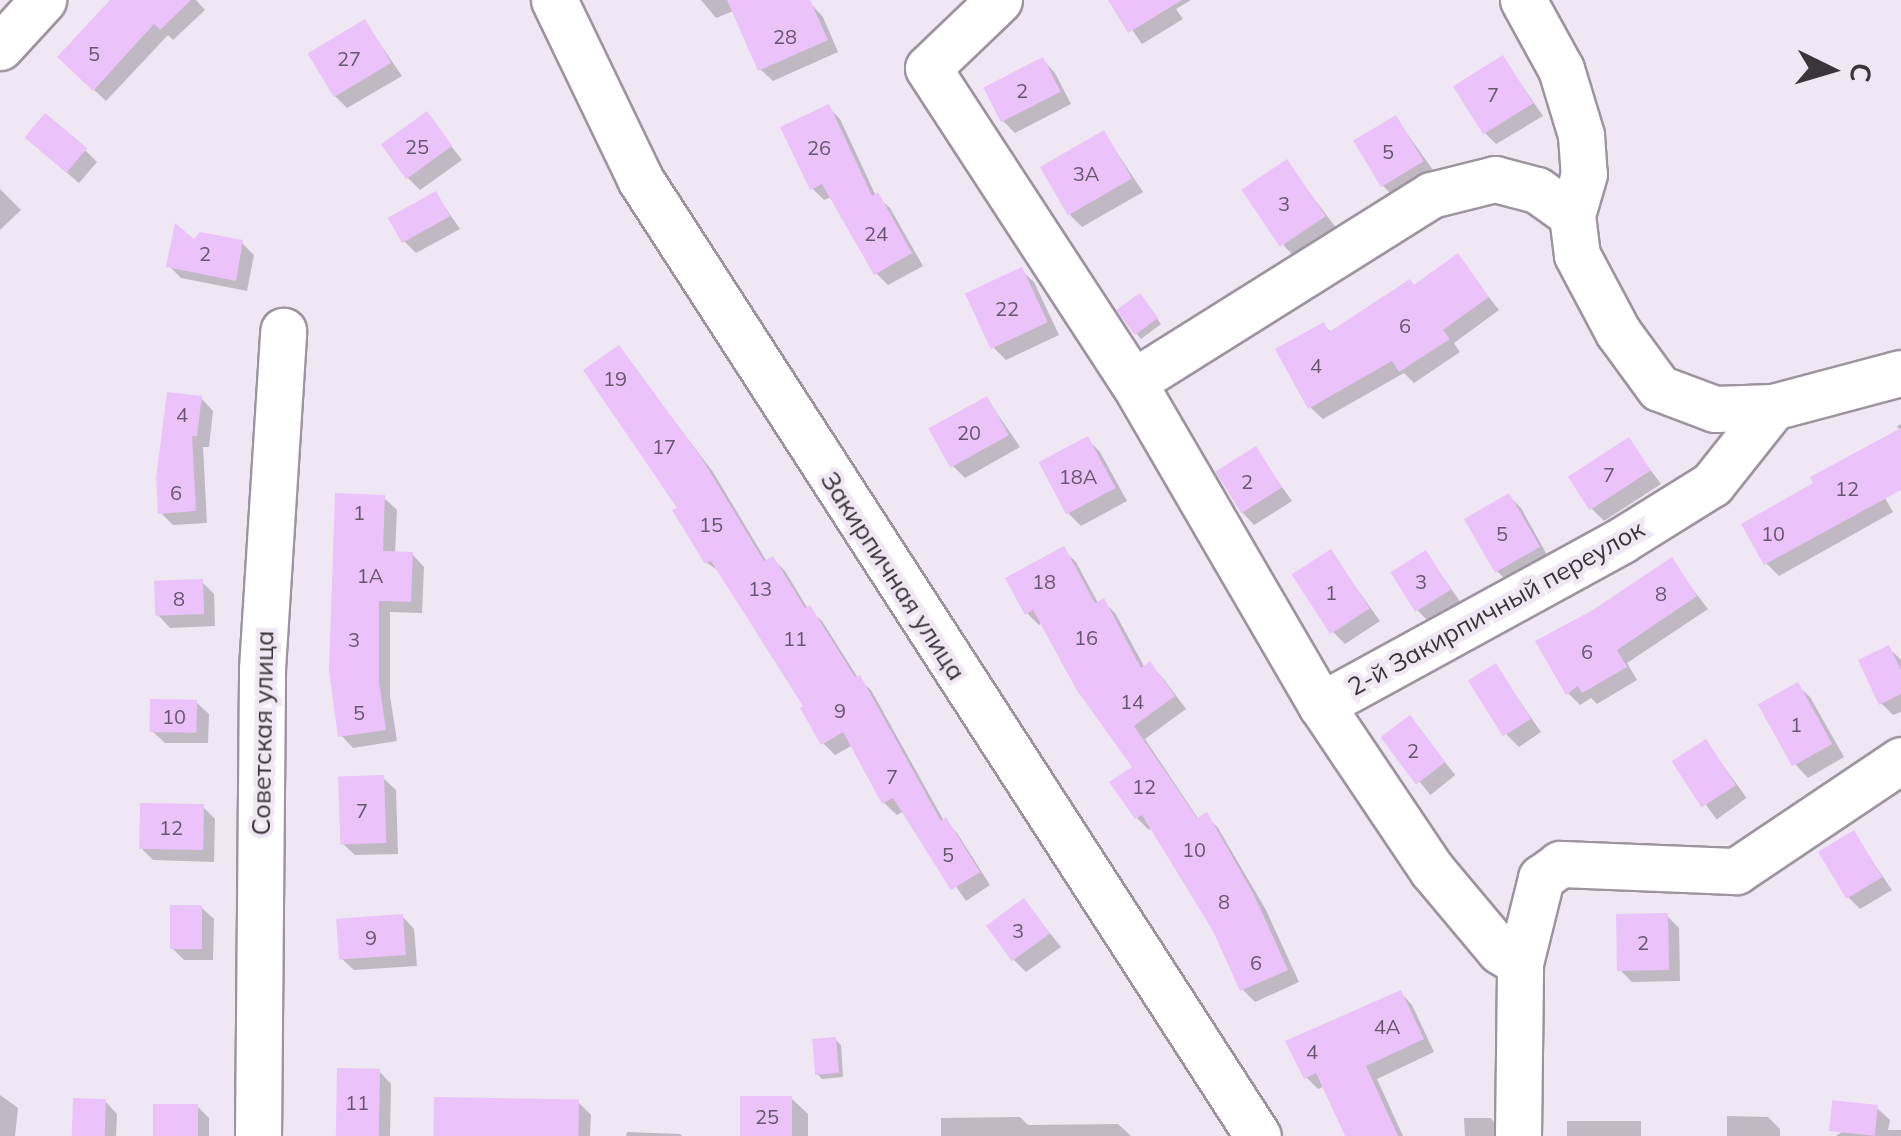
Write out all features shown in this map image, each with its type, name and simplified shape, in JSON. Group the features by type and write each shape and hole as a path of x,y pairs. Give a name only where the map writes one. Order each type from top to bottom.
{"street":[{"path":"0,47 43,0"},
{"name":"Закирпичная улица","path":"554,0 640,180 785,411 1258,1136"},
{"path":"999,0 928,68 1132,382 1321,705"},
{"path":"1523,0 1561,68 1581,135 1584,174 1572,215 1577,255 1618,332 1659,388 1715,410 1773,407 1901,373"},
{"path":"1132,382 1431,195 1494,179 1537,190 1572,215"},
{"name":"Советская улица","path":"258,1136 262,669 283,331"},
{"name":"2-й Закирпичный переулок","path":"1520,963 1500,951 1432,870 1321,705 1622,540 1712,484 1773,407"},
{"path":"1518,1136 1520,963 1541,878 1560,864 1736,871 1901,760"}],"building":[{"path":"110,0 191,0 160,30 154,24 93,91 57,57"},
{"path":"727,0 810,0 828,40 758,71"},
{"path":"1108,0 1182,0 1128,33"},
{"path":"365,19 391,63 334,97 308,54"},
{"path":"1503,55 1533,103 1483,135 1453,86"},
{"path":"1043,57 1061,92 1001,122 983,87"},
{"path":"829,104 872,196 878,192 912,253 874,275 822,184 810,190 780,127"},
{"path":"427,111 452,146 406,179 381,145"},
{"path":"45,113 87,148 67,173 24,138"},
{"path":"1396,115 1424,161 1381,187 1353,141"},
{"path":"1104,130 1132,178 1068,215 1040,167"},
{"path":"1287,159 1326,216 1280,247 1241,190"},
{"path":"436,191 450,216 402,243 388,218"},
{"path":"175,223 194,239 200,232 243,240 236,281 166,267"},
{"path":"1458,253 1489,297 1443,330 1450,339 1399,372 1392,361 1308,409 1275,349 1324,322 1329,332 1410,279 1414,285"},
{"path":"1022,267 1048,322 991,349 965,294"},
{"path":"1140,293 1158,318 1135,335 1117,310"},
{"path":"619,345 701,457 764,561 773,556 805,608 810,605 855,677 860,675 941,821 946,817 980,872 951,890 893,798 882,804 843,732 821,745 800,708 803,706 711,561 705,564 672,510 677,508 583,370"},
{"path":"167,392 202,396 197,436 192,436 196,511 158,514 156,478"},
{"path":"987,396 1009,435 950,468 928,428"},
{"path":"1901,428 1901,490 1764,565 1741,524 1813,483 1810,477"},
{"path":"1088,436 1116,488 1066,514 1039,462"},
{"path":"1629,437 1651,471 1590,510 1568,477"},
{"path":"1256,446 1282,488 1241,513 1215,471"},
{"path":"335,493 385,495 383,551 413,552 411,602 379,601 379,682 386,730 338,737 329,671"},
{"path":"1509,493 1540,547 1495,573 1464,519"},
{"path":"1064,546 1095,603 1104,598 1141,668 1150,661 1175,696 1134,726 1197,818 1207,812 1254,895 1288,970 1240,991 1213,931 1142,815 1135,819 1109,782 1132,767 1076,689 1033,610 1025,615 1005,578"},
{"path":"1331,549 1370,609 1330,634 1292,575"},
{"path":"1426,550 1451,590 1415,612 1390,572"},
{"path":"1672,557 1697,596 1617,650 1627,667 1582,693 1578,686 1566,695 1535,641 1593,610"},
{"path":"203,579 204,614 155,616 154,581"},
{"path":"1889,645 1901,670 1901,694 1879,705 1858,660"},
{"path":"1496,663 1531,719 1503,736 1468,680"},
{"path":"1798,682 1832,744 1792,766 1758,704"},
{"path":"150,699 197,700 196,733 149,732"},
{"path":"1410,715 1446,762 1416,784 1380,737"},
{"path":"1706,739 1736,785 1702,807 1672,761"},
{"path":"384,775 386,843 340,845 338,777"},
{"path":"140,803 204,804 203,850 139,849"},
{"path":"1854,830 1882,877 1846,899 1818,852"},
{"path":"1024,898 1050,934 1012,961 986,926"},
{"path":"170,905 202,905 202,949 170,949"},
{"path":"1668,913 1669,970 1617,971 1616,914"},
{"path":"403,914 406,955 339,960 336,919"},
{"path":"1401,990 1424,1039 1366,1066 1398,1136 1345,1136 1316,1073 1304,1079 1285,1041"},
{"path":"836,1037 839,1073 815,1075 812,1039"},
{"path":"337,1068 380,1069 379,1136 336,1136"},
{"path":"740,1096 792,1096 792,1136 740,1136"},
{"path":"434,1097 579,1100 578,1136 433,1136"},
{"path":"73,1098 106,1099 105,1136 72,1136"},
{"path":"1832,1100 1878,1105 1875,1136 1829,1131"},
{"path":"153,1104 198,1104 198,1136 153,1136"}]}
